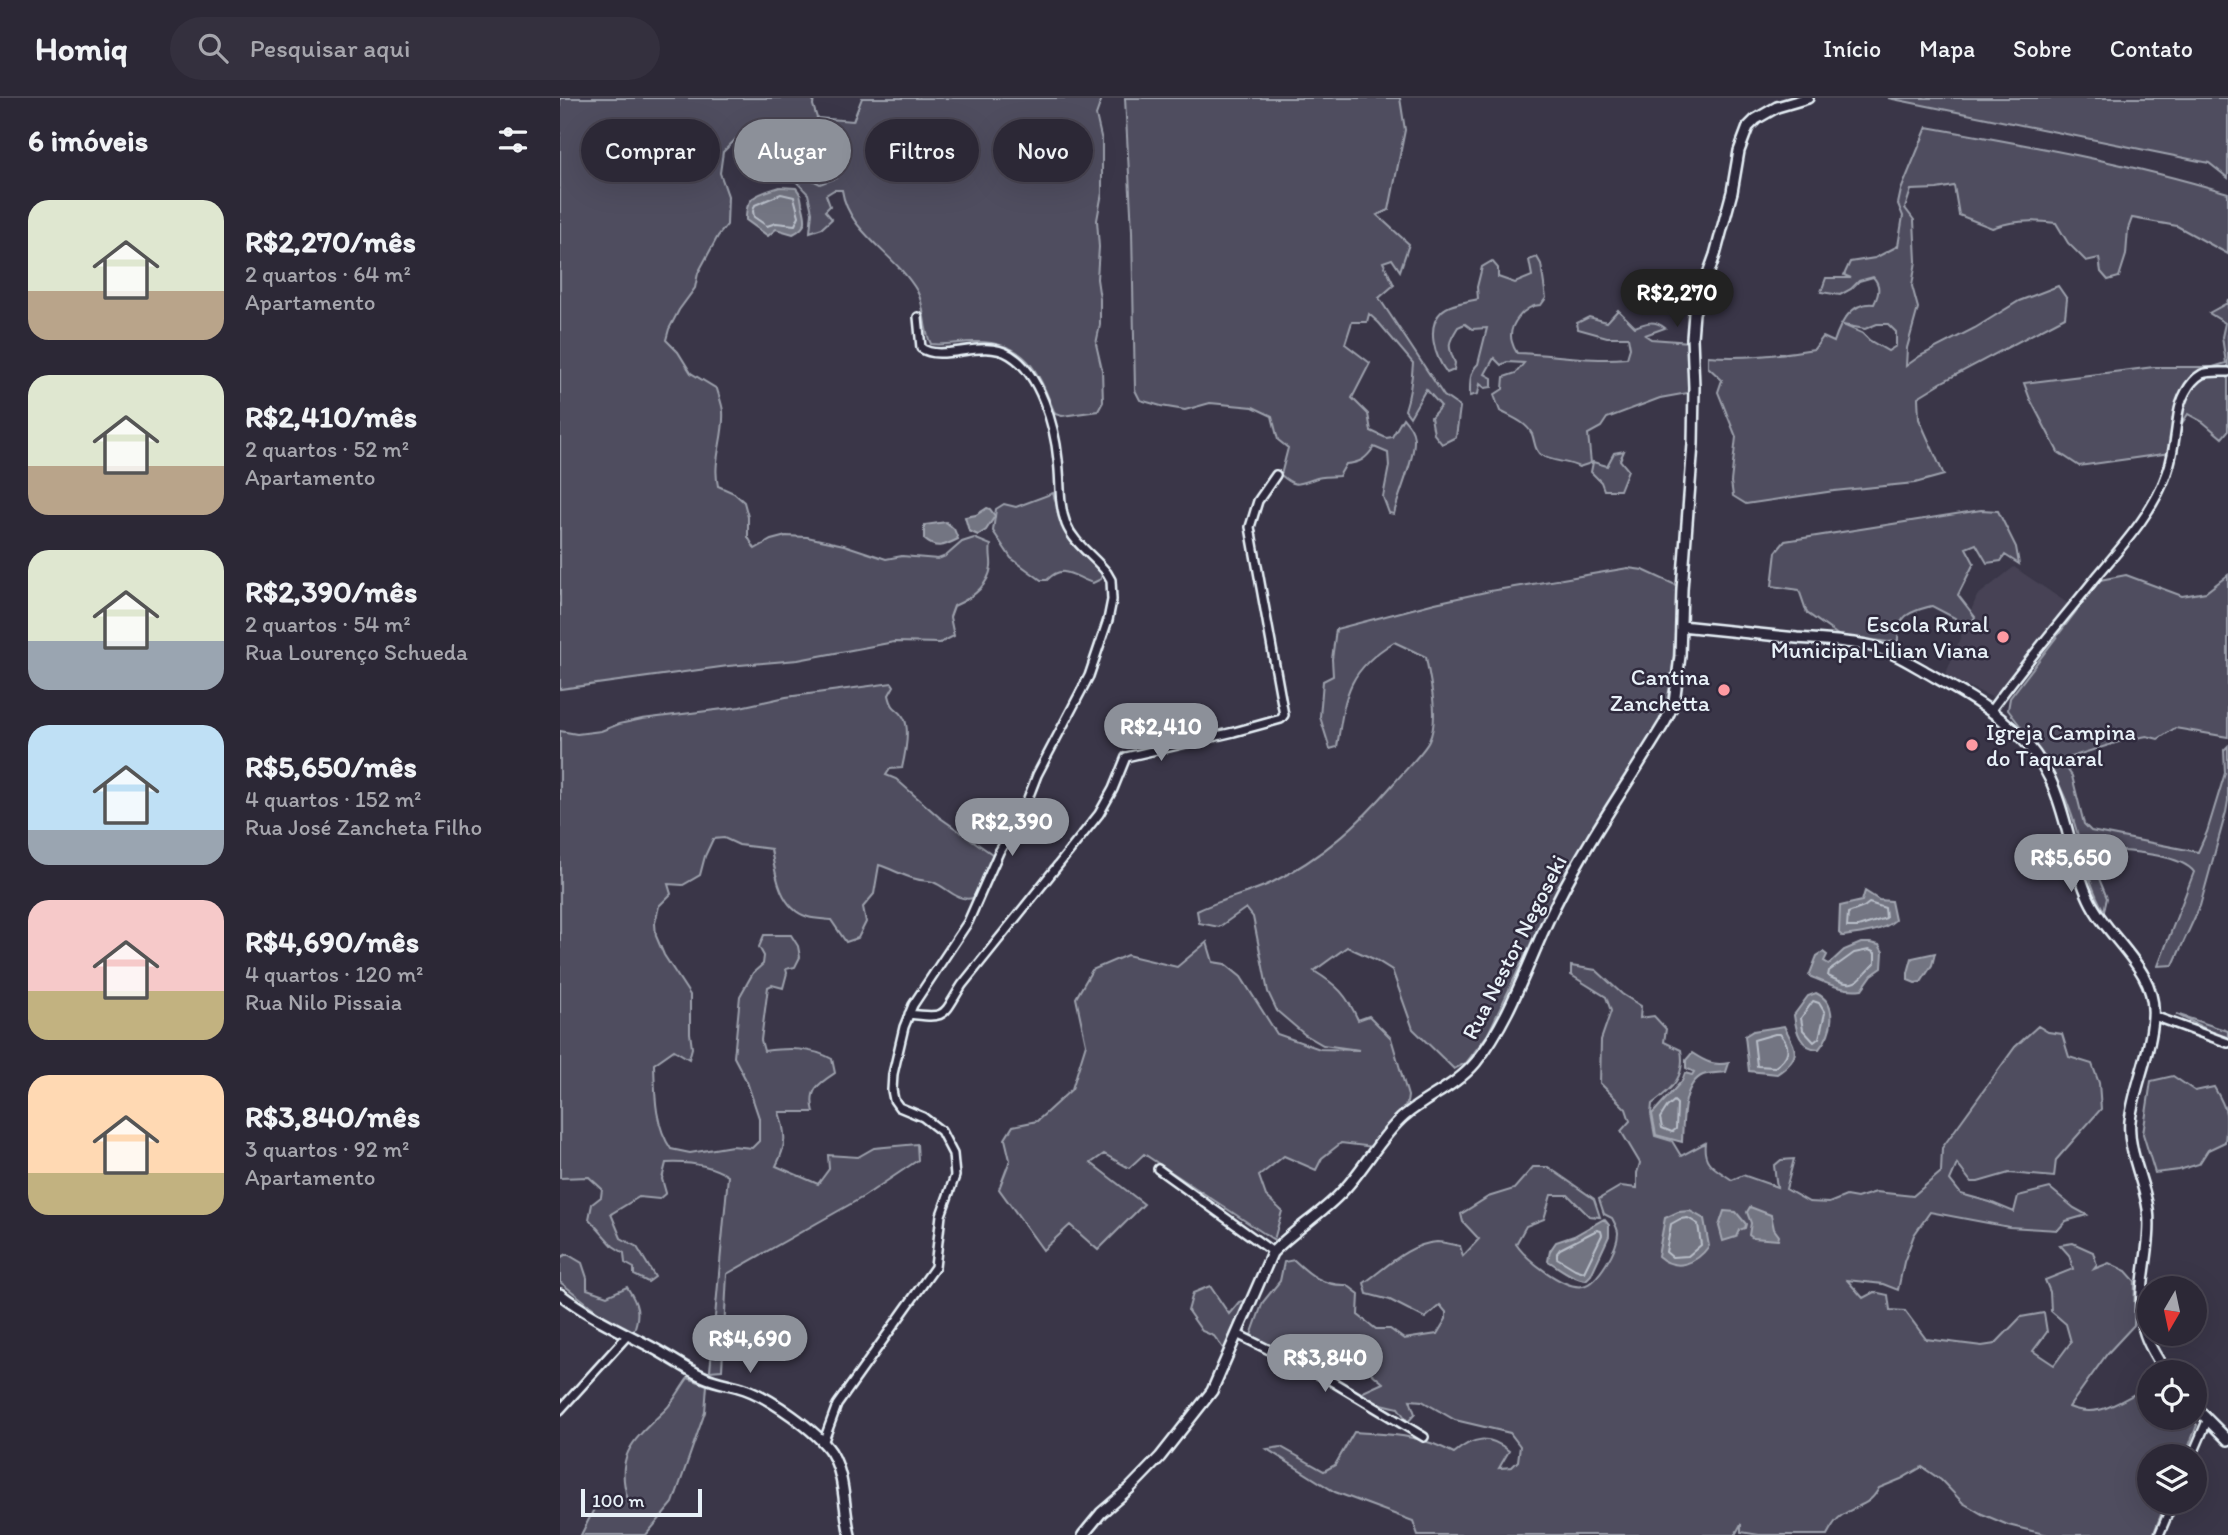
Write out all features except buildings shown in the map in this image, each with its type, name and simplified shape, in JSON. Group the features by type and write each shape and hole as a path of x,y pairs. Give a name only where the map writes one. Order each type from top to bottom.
{"street":[{"name":"Rua Nestor Negoseki","path":"1083,1535 1101,1513 1153,1465 1212,1391 1273,1252 1338,1197 1404,1116 1458,1080 1478,1060 1494,1038 1543,929 1578,863 1665,722 1674,703 1678,681 1693,444 1694,313 1715,255 1748,127 1775,102 1808,98"},
{"path":"823,1443 837,1405 934,1267 942,1215 955,1176 953,1154 941,1131 923,1117 898,1107 894,1100 893,1074 909,1014 968,922 999,852 1021,814 1037,775 1089,676 1108,621 1112,590 1107,572 1073,537 1067,526 1060,497 1055,438 1033,378 1011,355 1000,350 977,348 926,352 921,348 918,317"},
{"path":"1991,710 2113,557 2153,501 2166,475 2179,411 2188,388 2204,373 2228,372"},
{"path":"909,1014 935,1017 946,1012 962,985 1099,814 1126,757 1234,732 1281,719 1284,715 1250,527 1258,501 1276,475"},
{"path":"1681,626 1871,646 1898,656 1991,710 2021,738 2049,778 2085,890 2099,918 2125,948 2150,989 2154,1016 2131,1114 2130,1133 2148,1210 2142,1296 2144,1331 2157,1360"},
{"path":"2154,1016 2228,1043"},
{"path":"1158,1169 1273,1252"},
{"path":"560,1294 596,1318 707,1379 752,1392 785,1412 823,1443 839,1474 850,1535"},
{"path":"1237,1334 1328,1379 1424,1437"},
{"path":"560,1410 628,1336"},
{"path":"2207,1421 2228,1440"},
{"path":"2159,1535 2168,1514"}],"shaded area":[{"path":"560,98 814,98 817,118 829,119 734,119 734,141 723,152 720,173 728,196 727,225 698,273 695,288 679,310 666,340 678,352 691,373 717,389 723,408 717,467 718,486 734,493 744,502 748,517 748,537 755,549 771,540 786,536 807,537 844,545 886,559 902,556 938,559 946,556 962,542 974,538 991,545 991,567 986,581 972,596 954,606 950,617 954,636 940,643 894,642 798,660 728,666 560,689"},
{"path":"862,98 1102,98 1096,115 1102,141 1102,193 1097,220 1100,325 1096,344 1102,370 1103,402 1098,411 1062,416 1055,414 1036,372 1018,353 1007,347 974,342 931,344 917,291 853,219 842,190 834,190 826,195 830,206 825,211 832,219 822,228 810,232 812,212 808,194 797,182 851,182 851,121"},
{"path":"1125,98 1400,98 1405,130 1389,210 1377,215 1409,244 1400,271 1392,259 1383,262 1394,285 1379,298 1444,396 1460,407 1456,437 1442,444 1434,434 1431,417 1441,406 1426,389 1410,417 1405,410 1413,363 1369,314 1367,322 1352,322 1345,344 1370,363 1352,398 1368,414 1371,431 1386,438 1392,437 1403,418 1413,435 1412,456 1394,514 1389,513 1383,497 1389,466 1388,453 1374,447 1362,460 1346,464 1339,476 1294,483 1281,475 1288,448 1278,440 1272,416 1253,407 1210,403 1185,410 1140,400 1135,390 1132,231"},
{"path":"1888,98 2228,98 2228,178 2209,163"},
{"path":"1927,127 2041,148 2228,193 2228,254 2177,226 2132,218 2128,229 2126,255 2119,277 2108,280 2101,272 2099,258 2086,261 2068,243 2056,223 2024,221 1992,228 1959,215 1954,186 1911,190 1905,208 1914,220 1916,261 1912,286 1918,308 1907,348 1906,366 2019,301 2058,286 2067,299 2065,317 1918,397 1919,419 1944,475 1915,483 1746,504 1733,496 1731,482 1736,437 1718,392 1722,380 1708,367 1708,356 1761,356 1814,349 1823,337 1834,342 1843,321 1853,310 1866,304 1874,304 1878,286 1873,277 1859,281 1840,295 1821,292 1826,278 1851,278 1844,275 1850,262 1875,258 1898,246 1903,216 1898,204 1901,190","holes":["1877,324 1888,324 1896,332 1896,346 1888,351 1862,333 1843,325 1865,329"]},
{"path":"1537,257 1541,264 1546,298 1541,305 1523,312 1514,323 1511,336 1517,353 1627,358 1630,348 1628,337 1607,337 1578,329 1577,323 1589,317 1607,322 1618,310 1635,327 1651,323 1665,328 1645,335 1651,339 1690,342 1688,393 1660,398 1607,418 1601,427 1588,434 1591,463 1579,467 1541,455 1526,426 1500,411 1494,395 1503,389 1504,377 1516,373 1524,363 1507,362 1501,365 1494,358 1485,374 1492,378 1492,387 1485,388 1480,384 1478,394 1470,396 1472,375 1478,364 1487,328 1472,329 1465,324 1458,327 1450,344 1454,370 1447,373 1434,342 1434,325 1445,308 1478,299 1477,287 1482,267 1492,261 1498,268 1498,277 1515,283 1532,276 1529,260"},
{"path":"2228,299 2228,431 2222,438 2203,422 2188,414 2177,431 2170,453 2079,466 2058,452 2024,383 2154,367 2213,367 2226,363 2222,337 2225,323 2209,313 2227,303"},
{"path":"1624,451 1620,460 1628,470 1620,490 1604,490 1601,482 1591,472 1593,462 1607,466 1614,453"},
{"path":"1053,493 1072,543 1102,573 1101,579 1093,583 1064,572 1041,580 1011,558 993,531 996,509 1004,504 1016,507"},
{"path":"1981,510 1998,511 2016,547 2019,564 2005,555 2001,561 1987,563 1976,544 1966,548 1974,563 1958,595 1975,617 1967,629 1955,618 1932,606 1917,610 1902,620 1898,641 1838,635 1807,613 1799,590 1772,586 1776,552 1785,541"},
{"name":"Escola Rural Municipal Lilian Viana","path":"2014,567 2070,605 1996,699 1945,676 1977,596"},
{"path":"1628,568 1643,570 1678,586 1672,679 1662,720 1558,886 1488,1034 1466,1063 1454,1069 1413,1029 1392,970 1347,947 1314,971 1340,991 1358,1020 1369,1016 1391,1038 1408,1096 1407,1103 1373,1147 1341,1143 1322,1158 1316,1170 1284,1156 1259,1176 1266,1196 1282,1211 1274,1240 1144,1154 1129,1168 1104,1154 1091,1163 1144,1204 1098,1250 1070,1225 1043,1250 999,1189 1010,1160 1005,1139 1013,1126 1037,1121 1072,1089 1086,1044 1076,998 1092,970 1127,955 1177,967 1207,942 1213,962 1225,964 1241,977 1277,1034 1320,1049 1359,1050 1323,1045 1304,1034 1277,1011 1268,992 1253,917 1246,908 1219,927 1199,923 1197,911 1271,883 1323,851 1367,812 1429,741 1434,710 1426,657 1394,642 1378,653 1357,675 1346,699 1337,747 1330,749 1320,717 1323,681 1333,676 1336,629 1490,591"},
{"path":"2126,575 2182,596 2206,592 2228,575 2228,737 2175,728 2158,739 2147,736 2125,740 2061,760 2072,776 2084,824 2091,831 2198,852 2225,773 2224,750 2228,746 2226,812 2200,906 2173,965 2158,966 2194,872 2186,865 2161,856 2090,848 2091,859 2107,898 2104,911 2093,888 2066,799 2052,772 2008,710 2010,698 2100,580"},
{"path":"892,683 894,686 889,695 892,705 902,714 907,729 902,768 890,769 886,775 896,779 939,817 995,856 973,898 962,898 933,882 911,878 879,865 874,894 863,907 866,922 858,938 846,942 831,920 808,917 791,906 780,889 771,849 739,845 724,838 713,839 700,875 683,885 668,884 671,894 659,906 655,923 656,936 664,955 690,995 692,1048 689,1059 674,1050 654,1064 658,1119 671,1149 690,1153 732,1146 752,1148 759,1141 759,1118 747,1082 734,1057 740,996 753,973 763,964 764,956 759,947 764,935 791,935 798,946 800,957 795,967 786,969 783,988 772,985 768,987 761,1040 764,1051 790,1049 816,1052 832,1059 835,1073 816,1088 812,1098 814,1112 779,1112 784,1139 776,1166 818,1184 829,1169 828,1155 858,1157 874,1148 917,1144 918,1160 863,1197 727,1274 722,1370 710,1371 728,1176 699,1165 666,1163 662,1179 666,1193 659,1199 639,1197 611,1214 621,1238 637,1247 655,1277 648,1282 634,1275 634,1268 625,1263 624,1253 613,1246 589,1219 592,1204 601,1197 602,1189 589,1177 560,1178 560,731 577,734 601,731 642,719"},
{"path":"1571,966 1596,970 1622,994 1641,1006 1640,1018 1654,1016 1666,1029 1664,1042 1681,1050 1681,1068 1676,1082 1652,1104 1655,1136 1672,1141 1681,1156 1705,1143 1708,1161 1732,1180 1743,1175 1777,1187 1774,1166 1781,1160 1794,1159 1786,1189 1809,1202 1829,1203 1846,1196 1857,1198 1876,1192 1913,1196 1941,1172 1942,1148 2015,1047 2038,1026 2048,1032 2062,1034 2069,1057 2092,1064 2099,1083 2101,1109 2056,1160 2054,1177 2009,1173 1971,1182 1957,1164 1950,1180 1961,1194 2014,1212 2018,1196 2050,1188 2087,1215 2066,1221 2058,1230 2009,1227 1930,1212 1914,1235 1898,1290 1883,1284 1847,1280 1863,1298 1874,1292 1888,1295 1890,1310 1905,1311 1926,1339 1982,1346 1995,1344 2021,1317 2044,1313 2047,1332 2033,1351 2054,1365 2071,1342 2066,1324 2051,1311 2050,1292 2045,1280 2073,1269 2069,1255 2060,1245 2073,1243 2093,1252 2097,1265 2094,1269 2109,1263 2126,1271 2135,1281 2134,1325 2107,1354 2069,1407 2101,1410 2137,1393 2137,1430 2195,1430 2190,1444 2137,1444 2137,1514 2161,1514 2153,1535 2048,1535 2008,1525 1963,1503 1941,1480 1922,1467 1879,1488 1867,1502 1839,1518 1827,1535 1759,1535 1741,1532 1741,1524 1735,1535 1418,1535 1413,1521 1335,1492 1267,1449 1281,1447 1324,1471 1335,1465 1354,1432 1417,1439 1454,1453 1474,1441 1488,1440 1509,1451 1499,1468 1512,1467 1518,1461 1520,1446 1510,1433 1455,1420 1422,1401 1410,1400 1415,1414 1408,1422 1398,1408 1360,1396 1383,1383 1370,1372 1366,1352 1340,1346 1329,1362 1311,1368 1250,1338 1263,1302 1280,1281 1284,1262 1294,1260 1318,1279 1331,1284 1347,1285 1359,1294 1358,1315 1376,1329 1390,1329 1404,1339 1437,1334 1446,1319 1446,1312 1440,1305 1425,1318 1390,1300 1367,1294 1364,1283 1398,1257 1426,1244 1440,1242 1460,1246 1463,1256 1479,1239 1463,1222 1461,1214 1488,1197 1514,1189 1533,1167 1548,1167 1594,1199 1600,1217 1589,1216 1568,1195 1551,1195 1544,1219 1526,1226 1516,1244 1537,1265 1566,1283 1583,1286 1595,1279 1615,1247 1618,1233 1612,1218 1604,1214 1599,1199 1621,1186 1637,1188 1640,1163 1621,1131 1630,1121 1626,1109 1600,1083 1601,1040 1611,1011 1606,997 1571,975"},
{"path":"2176,1014 2228,1031 2228,1038 2220,1036"},
{"path":"2173,1076 2195,1091 2214,1087 2226,1113 2225,1142 2208,1150 2199,1164 2155,1173 2143,1134 2151,1081"},
{"path":"567,1254 582,1263 587,1289 607,1296 627,1287 637,1309 633,1333 598,1312 560,1282 560,1258"},
{"path":"1210,1286 1229,1314 1239,1302 1247,1300 1225,1351 1214,1336 1202,1331 1188,1311 1193,1293"},
{"path":"688,1378 707,1385 705,1412 673,1503 646,1535 581,1535 595,1507 613,1506 628,1500 624,1484 625,1459 636,1440 668,1406"}],"water":[{"path":"780,187 798,190 805,222 802,228 793,234 776,229 768,236 746,220 746,212 755,197"},
{"path":"987,508 995,516 986,530 978,535 969,531 965,517 976,515"},
{"path":"946,522 954,529 958,539 940,546 932,545 924,539 924,525"},
{"path":"1865,891 1879,900 1891,901 1895,920 1877,930 1842,936 1839,933 1840,906 1862,901"},
{"path":"1861,943 1879,945 1883,952 1882,968 1872,975 1862,989 1841,988 1809,976 1817,956 1823,952 1827,955 1824,961 1829,964 1844,950"},
{"path":"1935,953 1932,965 1921,982 1908,980 1912,958"},
{"path":"1816,993 1828,1004 1831,1011 1828,1035 1819,1049 1803,1042 1794,1015 1808,996"},
{"path":"1784,1026 1795,1052 1791,1062 1777,1074 1749,1071 1745,1036 1753,1031"},
{"path":"1692,1053 1710,1062 1729,1063 1726,1072 1703,1075 1691,1086 1685,1104 1682,1142 1656,1135 1652,1114 1682,1081 1685,1073 1692,1075 1694,1072 1686,1068 1686,1060"},
{"path":"1750,1207 1771,1215 1778,1240 1753,1238 1749,1235 1751,1223 1747,1212"},
{"path":"1690,1211 1704,1219 1709,1246 1692,1261 1672,1264 1658,1256 1665,1218 1678,1212"},
{"path":"1724,1211 1736,1212 1746,1224 1736,1237 1723,1241 1719,1226"},
{"path":"1604,1219 1609,1225 1609,1236 1591,1275 1586,1280 1571,1275 1548,1261 1556,1242 1574,1236"}],"place":[{"name":"Escola Rural Municipal Lilian Viana","path":"2003,637"},
{"name":"Cantina Zanchetta","path":"1724,690"},
{"name":"Igreja Campina do Taquaral","path":"1972,745"}]}
